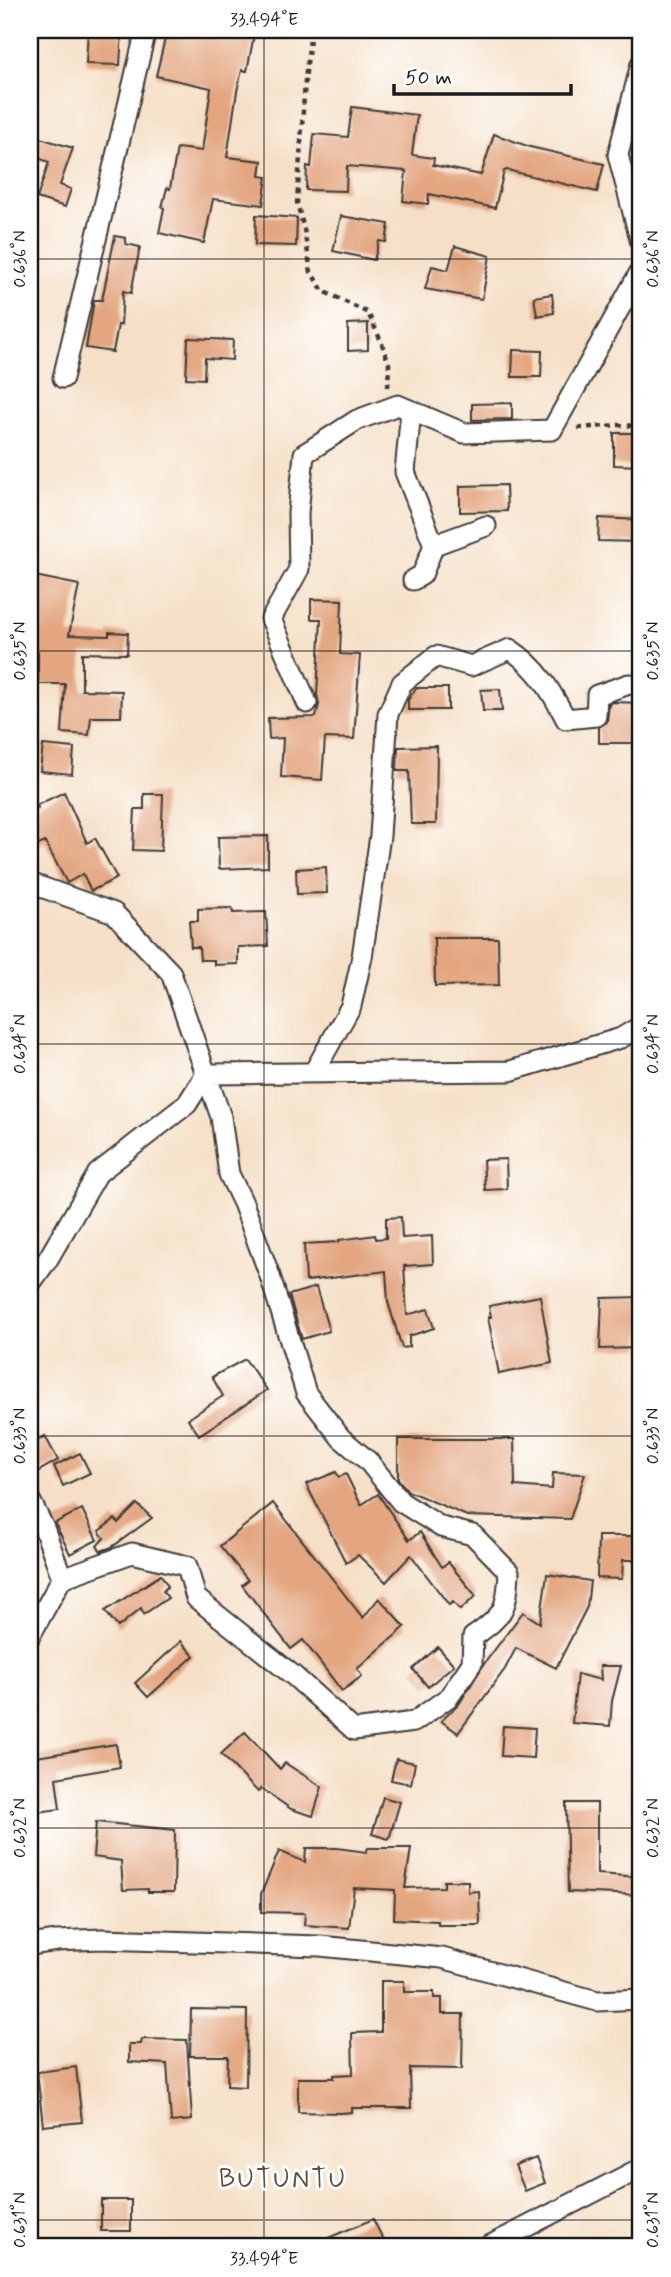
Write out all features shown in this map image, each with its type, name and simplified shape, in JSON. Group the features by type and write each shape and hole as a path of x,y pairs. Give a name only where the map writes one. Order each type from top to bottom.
{"street":[{"path":"63,378 146,30"},
{"path":"641,64 618,155 641,243"},
{"path":"307,703 271,619 299,569 298,513 304,454 357,420 398,405 464,433 552,430 641,270"},
{"path":"411,411 405,472 434,545 422,575 413,580"},
{"path":"434,545 486,526"},
{"path":"314,1072 341,1026 354,994 380,836 388,714 402,683 436,656 471,666 510,649 525,659 548,684 566,719 596,716 597,695 629,684 641,685"},
{"path":"30,883 114,913 171,973 221,1116 229,1174 243,1203 270,1276 306,1393 341,1438 368,1461 401,1502 441,1527 473,1535 509,1572 507,1601 493,1623 473,1637 472,1663 449,1697 414,1722 354,1730 276,1661 196,1598 187,1566 132,1553 62,1578 30,1636"},
{"path":"206,1074 510,1071 621,1038 641,1026"},
{"path":"30,1284 48,1259 98,1173 187,1104 206,1074"},
{"path":"30,1500 44,1528 62,1578"},
{"path":"30,1945 101,1939 320,1946 442,1958 597,2001 641,1999"},
{"path":"487,2247 641,2168"}],"path":[{"path":"311,30 297,203 312,272 323,291 368,313 381,341 389,364 387,409"},
{"path":"552,430 641,426"}],"building":[{"path":"88,30 122,30 120,65 86,64"},
{"path":"167,30 255,30 247,71 242,70 237,91 227,157 262,161 260,176 267,177 263,205 213,199 204,243 159,233 164,208 162,207 167,188 170,189 177,148 202,151 211,88 156,76"},
{"path":"352,107 417,115 412,155 434,158 433,165 481,175 494,134 530,147 604,164 597,192 507,170 504,171 495,208 429,194 428,204 403,201 406,171 347,166 346,191 306,190 307,166 311,167 314,134 348,137"},
{"path":"30,135 73,148 60,185 71,189 65,207 37,198 49,162 30,155"},
{"path":"256,215 297,218 296,246 255,245"},
{"path":"341,216 389,224 386,242 379,241 374,260 333,251"},
{"path":"115,236 126,238 126,244 140,247 131,293 123,291 121,325 118,325 113,352 86,348 94,300 102,300"},
{"path":"455,246 490,256 482,299 425,289 432,266 448,270"},
{"path":"552,294 554,313 537,316 534,297"},
{"path":"368,323 368,350 348,351 348,324"},
{"path":"188,338 233,340 232,360 205,358 204,379 186,378"},
{"path":"513,350 542,351 541,377 512,377"},
{"path":"512,403 512,419 472,420 472,404"},
{"path":"614,433 641,433 641,466 614,465"},
{"path":"506,485 507,511 460,512 460,486"},
{"path":"599,518 641,520 641,542 598,541"},
{"path":"30,575 79,585 69,635 109,636 109,632 128,633 127,654 82,653 82,690 122,691 121,717 91,717 89,735 62,733 65,684 38,684 38,652 30,651"},
{"path":"311,599 342,600 340,654 360,655 354,739 325,738 322,780 281,777 283,738 269,739 268,718 316,717 319,704 317,695 321,619 311,619"},
{"path":"416,688 448,688 448,710 408,710 408,700"},
{"path":"500,689 502,711 483,711 481,690"},
{"path":"641,703 641,743 599,743 599,727 607,722 609,704"},
{"path":"43,745 74,748 72,774 40,771"},
{"path":"437,746 436,824 411,824 409,771 397,771 398,747"},
{"path":"64,792 87,843 95,838 117,878 91,891 83,874 67,883 45,842 30,849 30,812 38,808 37,805"},
{"path":"144,794 163,794 161,851 133,850 135,809 144,809"},
{"path":"268,836 268,867 219,869 218,837"},
{"path":"326,867 327,893 297,894 296,869"},
{"path":"232,908 233,913 266,912 268,946 238,947 238,964 214,965 214,960 200,960 199,947 191,947 189,921 198,921 198,909"},
{"path":"434,938 498,938 499,985 435,986"},
{"path":"506,1159 507,1189 485,1190 483,1160"},
{"path":"401,1217 402,1238 432,1236 433,1264 404,1266 407,1315 428,1309 434,1328 409,1336 409,1347 402,1348 388,1302 386,1271 306,1281 304,1244 339,1242 375,1235 376,1239 386,1238 386,1218"},
{"path":"316,1287 329,1331 302,1339 289,1295"},
{"path":"540,1296 552,1363 499,1374 488,1317 491,1317 489,1306"},
{"path":"641,1297 641,1348 600,1349 602,1298"},
{"path":"245,1359 267,1390 199,1435 188,1419 223,1396 212,1377"},
{"path":"45,1436 58,1460 30,1476 30,1444"},
{"path":"398,1439 514,1439 515,1486 552,1489 553,1473 585,1474 570,1519 467,1516 408,1491 398,1479"},
{"path":"80,1453 90,1473 63,1486 54,1466"},
{"path":"336,1472 339,1477 346,1474 361,1505 378,1494 409,1540 420,1532 442,1567 448,1562 476,1596 460,1610 453,1602 449,1605 411,1555 386,1582 358,1555 346,1563 306,1484"},
{"path":"273,1503 363,1618 379,1598 405,1627 357,1669 362,1676 342,1691 303,1640 291,1649 242,1585 248,1580 220,1546"},
{"path":"137,1504 152,1518 112,1547 101,1551 97,1546 104,1538 99,1531 115,1519 118,1523"},
{"path":"82,1509 97,1540 70,1554 55,1523"},
{"path":"598,1536 641,1536 641,1560 623,1560 622,1579 597,1578"},
{"path":"547,1574 590,1581 587,1607 556,1668 516,1648 505,1669 458,1733 441,1721 459,1704 484,1664 523,1612 540,1623"},
{"path":"161,1575 168,1586 163,1591 168,1598 144,1614 141,1608 118,1627 105,1611"},
{"path":"181,1641 194,1656 148,1697 135,1683"},
{"path":"438,1647 454,1665 428,1687 413,1669"},
{"path":"600,1666 621,1666 612,1701 610,1726 572,1723 577,1674 601,1680"},
{"path":"503,1726 535,1728 533,1758 501,1756"},
{"path":"245,1732 280,1769 285,1763 322,1787 313,1816 291,1809 261,1788 258,1792 221,1754"},
{"path":"116,1744 120,1767 56,1778 60,1809 30,1813 30,1758"},
{"path":"396,1759 415,1763 411,1784 391,1780"},
{"path":"383,1797 400,1802 389,1839 372,1834"},
{"path":"566,1803 597,1803 597,1874 641,1877 641,1895 568,1892"},
{"path":"96,1822 175,1830 174,1892 123,1890 121,1861 93,1857"},
{"path":"306,1848 366,1852 368,1848 411,1848 405,1888 444,1887 444,1881 468,1881 468,1892 479,1891 480,1925 438,1925 438,1921 394,1919 395,1890 354,1888 349,1928 304,1925 305,1913 261,1912 261,1894 279,1851 305,1862"},
{"path":"381,1981 404,1981 404,1992 434,1992 434,1998 442,1998 442,2014 463,2014 462,2069 410,2068 411,2108 352,2108 352,2112 341,2113 298,2112 298,2078 334,2078 334,2075 353,2074 352,2033 381,2032"},
{"path":"191,2009 247,2010 246,2087 227,2086 228,2056 190,2056"},
{"path":"142,2039 187,2040 192,2120 171,2122 167,2064 129,2062 129,2044 141,2044"},
{"path":"76,2067 82,2122 43,2126 37,2072"},
{"path":"536,2158 545,2183 525,2191 515,2166"},
{"path":"101,2200 131,2200 131,2231 101,2231"},
{"path":"373,2219 387,2247 307,2247"}],"district":[{"name":"BUTUNTU","path":"283,2180"}]}
